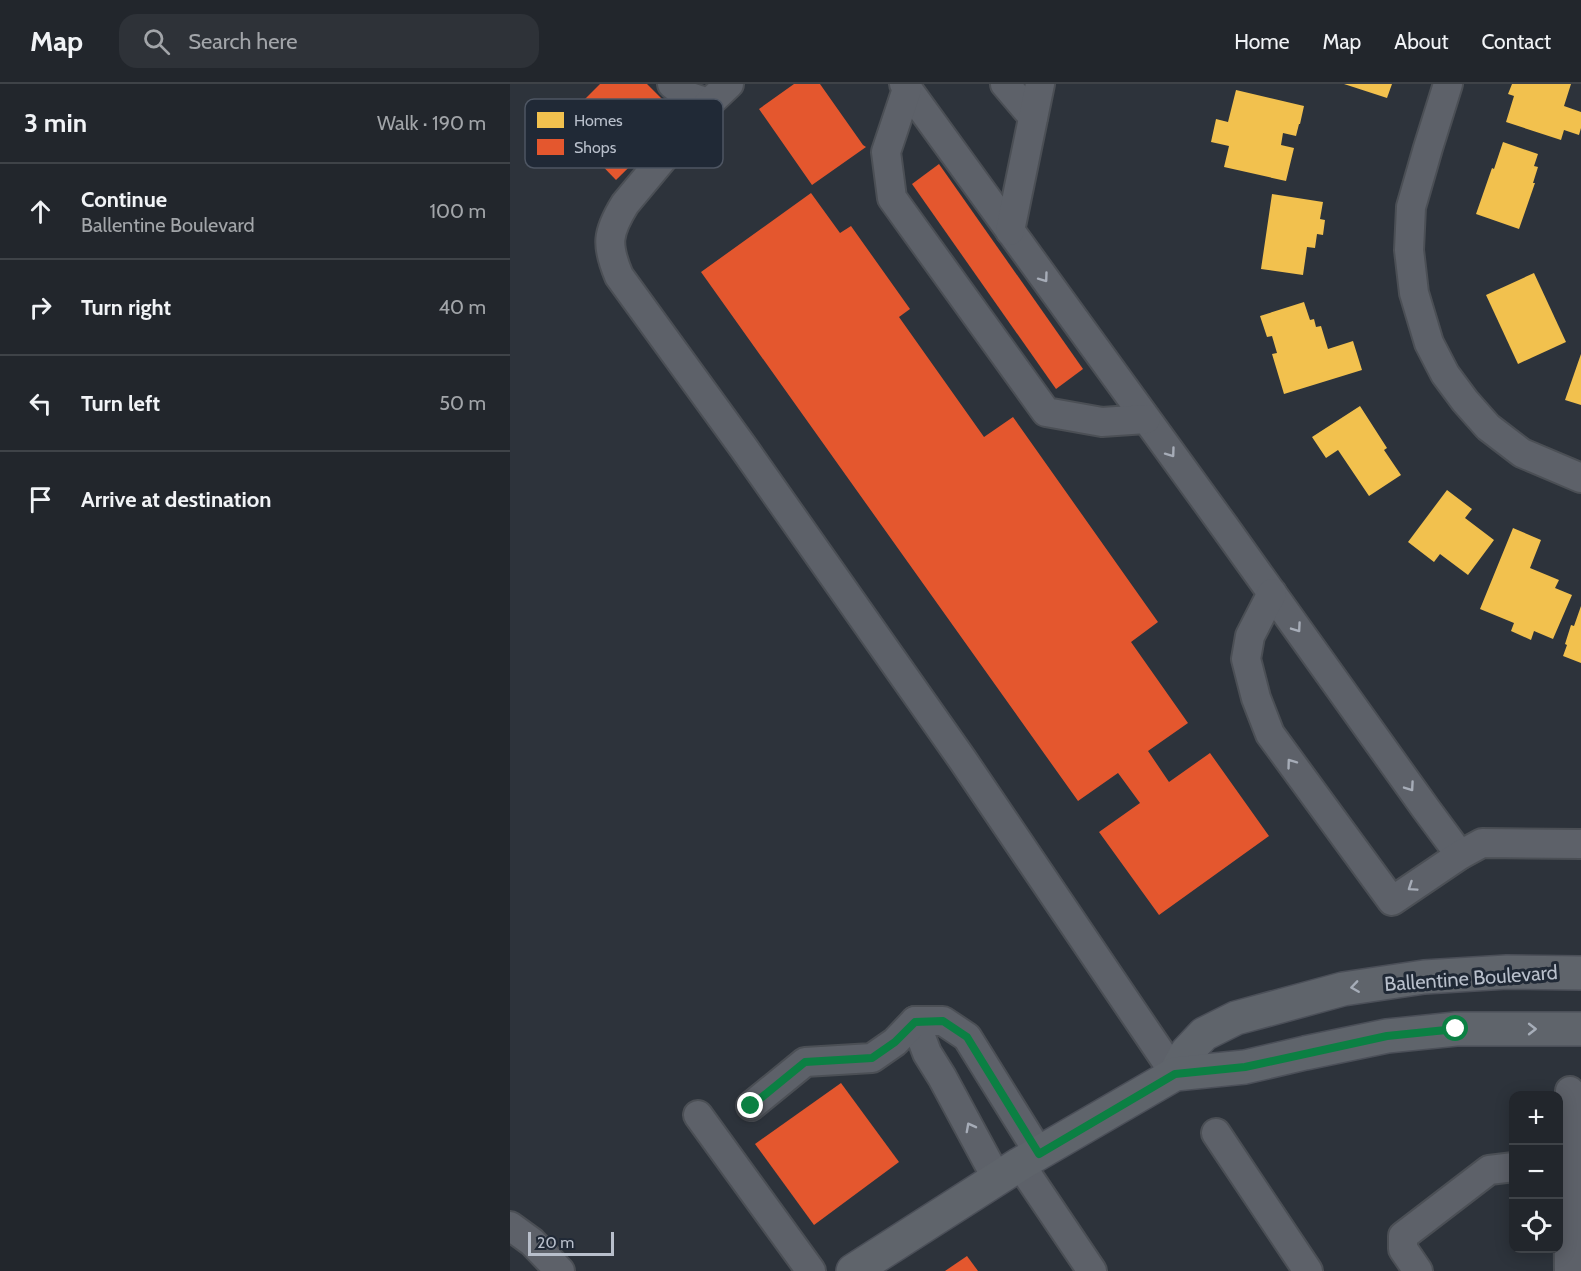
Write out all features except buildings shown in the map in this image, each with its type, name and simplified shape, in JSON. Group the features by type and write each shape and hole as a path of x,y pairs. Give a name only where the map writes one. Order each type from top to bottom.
{"main road":[{"name":"Ballentine Boulevard","path":"1175,1074 1187,1052 1204,1034 1236,1018 1343,989 1424,977 1507,972 1581,973"},
{"name":"Ballentine Boulevard","path":"853,1271 1019,1166 1175,1074 1245,1067 1387,1036 1456,1029 1581,1029"}],"street":[{"path":"672,84 687,96 719,94"},
{"path":"1005,84 1033,117"},
{"path":"1010,231 1040,84"},
{"path":"1448,84 1411,207 1409,250 1414,293 1429,343 1445,374 1465,402 1488,427 1522,453 1581,478"},
{"path":"905,86 1460,855"},
{"path":"905,86 886,152 892,198 1046,412 1102,422 1146,419"},
{"path":"656,168 625,204 614,221 610,237 611,258 619,276 743,447 962,759 1175,1074"},
{"path":"1272,593 1250,636 1246,659 1256,698 1270,734 1392,901 1460,855 1482,843 1581,844"},
{"path":"751,1106 805,1062 872,1058 895,1042 915,1022 943,1021 967,1037 1019,1166"},
{"path":"915,1022 927,1053 942,1077 1019,1166 1092,1271"},
{"path":"1569,1271 1563,1160 1570,1091"},
{"path":"698,1115 812,1271"},
{"path":"1216,1134 1308,1271"},
{"path":"1418,1271 1403,1250 1403,1236 1489,1170 1509,1168"},
{"path":"510,1226 532,1242 560,1271"}],"route":[{"path":"751,1106 805,1062 872,1058 895,1042 915,1022 943,1021 967,1037 1039,1154 1175,1074 1245,1067 1387,1036 1456,1029"}]}
